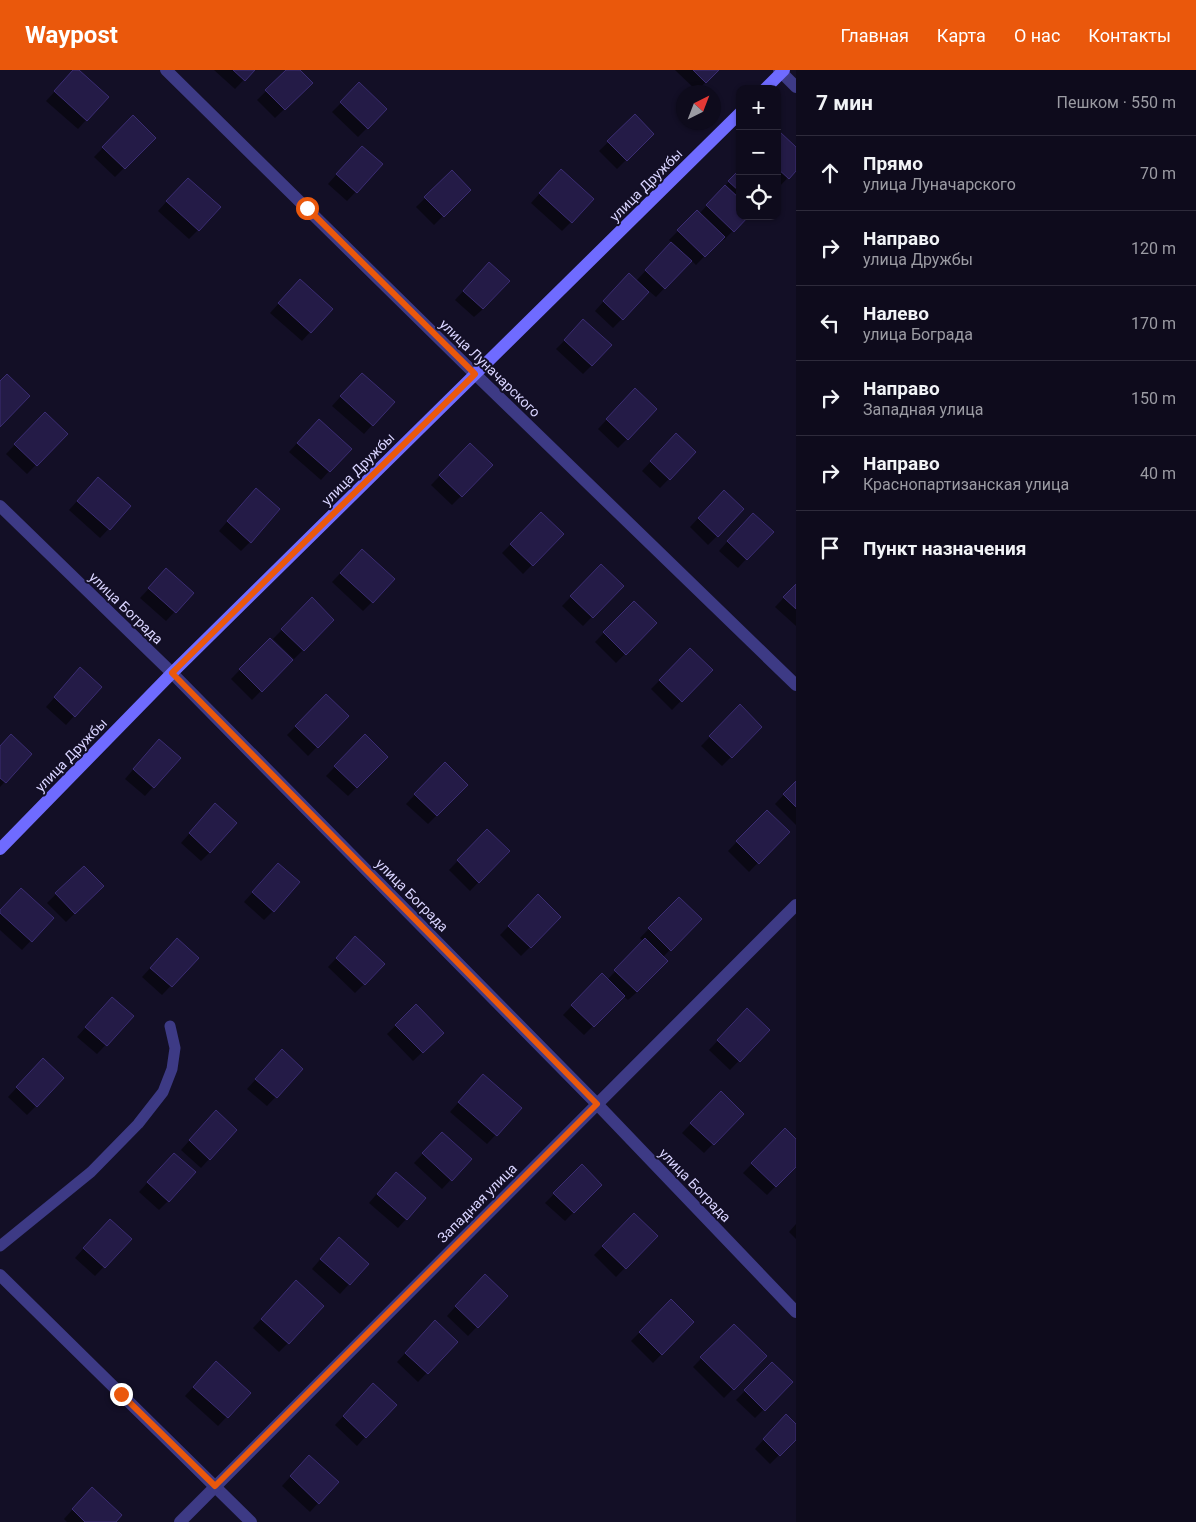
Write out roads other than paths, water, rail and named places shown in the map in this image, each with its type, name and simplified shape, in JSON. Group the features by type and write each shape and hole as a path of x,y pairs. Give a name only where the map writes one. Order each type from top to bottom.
{"street":[{"name":"улица Луначарского","path":"166,70 475,374 796,685"},
{"path":"769,85 781,71 796,87"},
{"name":"улица Дружбы","path":"0,849 172,673 736,117"},
{"name":"улица Бограда","path":"0,506 172,673 597,1104 796,1312"},
{"name":"Западная улица","path":"180,1522 796,905"},
{"path":"0,1275 251,1522"}],"lane":[{"path":"0,1246 91,1172 138,1124 163,1092 172,1069 175,1048 170,1026"}]}
